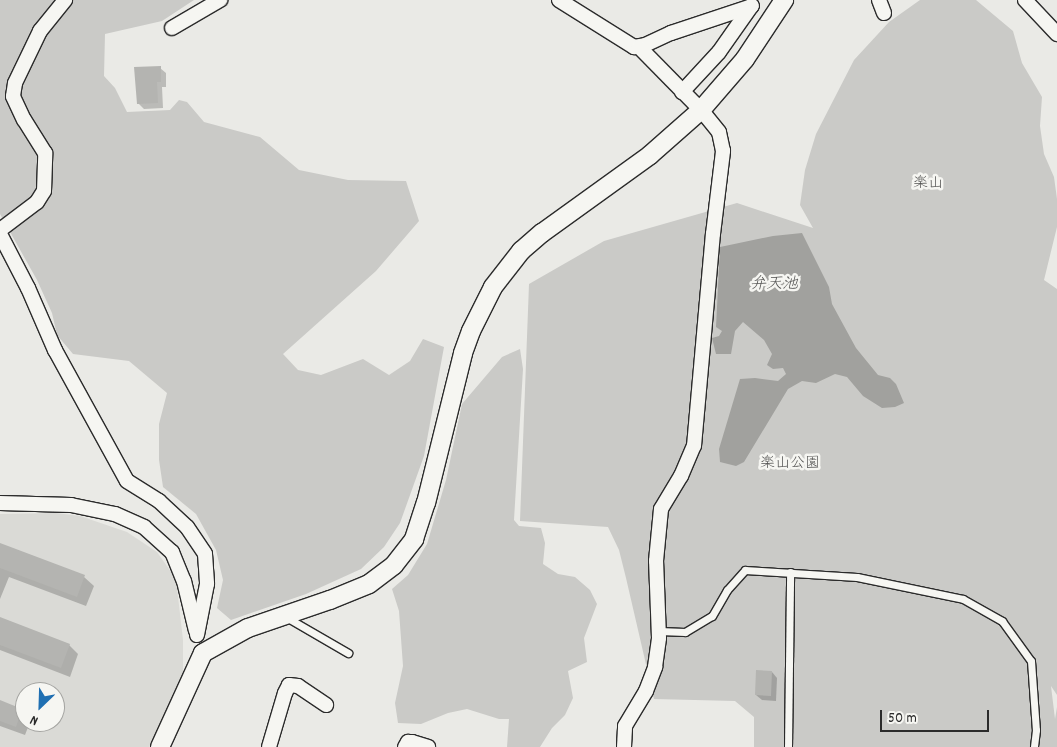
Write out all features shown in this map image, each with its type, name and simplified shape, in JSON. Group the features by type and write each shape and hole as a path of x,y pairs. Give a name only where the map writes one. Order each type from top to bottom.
{"street":[{"path":"65,0 40,31 15,83 13,96 24,120 45,153 46,174 44,191 37,202 0,232 28,288 55,350 128,481 159,501 187,527 206,554 207,584 197,634"},
{"path":"172,28 220,0"},
{"path":"559,0 627,45 639,47 671,33 749,5"},
{"path":"730,0 749,5"},
{"path":"160,747 203,653 248,628 330,600 368,584 394,565 414,539 426,503 463,353 474,324 493,287 521,251 542,233 650,155 701,110 745,60 784,0"},
{"path":"1025,0 1057,34"},
{"path":"682,92 719,52 749,5"},
{"path":"624,747 626,726 646,692 655,667 659,631 656,561 661,508 682,476 694,446 713,234 723,151 719,132 701,110 639,47"},
{"path":"0,503 72,505 115,514 144,527 172,552 184,581 203,653"},
{"path":"269,747 284,693 289,685 298,686 326,705"},
{"path":"405,747 408,742 412,742 428,747"}],"lane":[{"path":"659,631 685,632 712,616 727,590 745,570 857,577 928,590 963,599 1002,621 1031,661 1036,730 1034,747"},
{"path":"788,747 790,572"},
{"path":"284,616 348,652"}],"shaded area":[{"path":"56,513 80,516 127,532 157,552 176,579 183,640 183,672 149,747 0,747 0,514"}],"green space":[{"path":"0,0 194,0 162,21 105,34 104,76 115,88 127,112 170,110 179,100 187,102 204,122 260,137 299,170 348,180 406,181 419,221 376,271 283,354 298,370 321,375 363,359 389,375 410,361 423,339 444,347 424,456 400,523 384,547 361,569 306,594 231,620 217,608 223,580 216,550 196,514 163,487 159,460 159,424 167,393 129,361 73,354 57,335 52,313 37,280 0,214"},
{"name":"楽山公園","path":"920,0 976,0 1013,31 1022,63 1042,97 1040,126 1044,154 1054,177 1057,199 1057,227 1044,280 1057,289 1057,695 1051,686 1055,719 1057,707 1057,747 754,747 754,717 735,701 654,699 619,550 608,527 520,521 529,284 604,241 737,203 813,228 800,205 805,170 816,134 854,60 889,22"},
{"path":"520,349 523,369 514,520 519,526 541,528 545,543 543,564 558,574 575,577 590,590 597,604 584,638 587,662 568,671 573,698 565,715 552,728 540,747 507,747 509,719 499,719 467,709 448,713 421,724 398,723 395,703 403,666 399,611 392,589 408,575 427,544 446,480 462,404 502,357"}],"water":[{"name":"弁天池","path":"802,233 829,287 832,304 856,348 878,375 890,378 896,384 904,403 895,407 882,408 863,396 847,377 835,374 816,383 802,381 788,389 744,462 736,466 720,462 719,449 740,379 755,378 778,381 786,374 783,368 773,369 767,365 772,354 764,340 743,322 735,331 731,354 716,354 712,338 719,336 722,331 716,327 720,247 773,236"}],"building":[{"path":"161,66 161,82 157,82 158,103 137,104 134,67"},
{"path":"0,543 85,575 77,597 0,568"},
{"path":"0,617 70,644 61,668 0,645"},
{"path":"756,670 772,671 771,696 755,695"},
{"path":"0,700 15,706 15,727 0,721"}],"park label":[{"name":"楽山","path":"928,185"}]}
